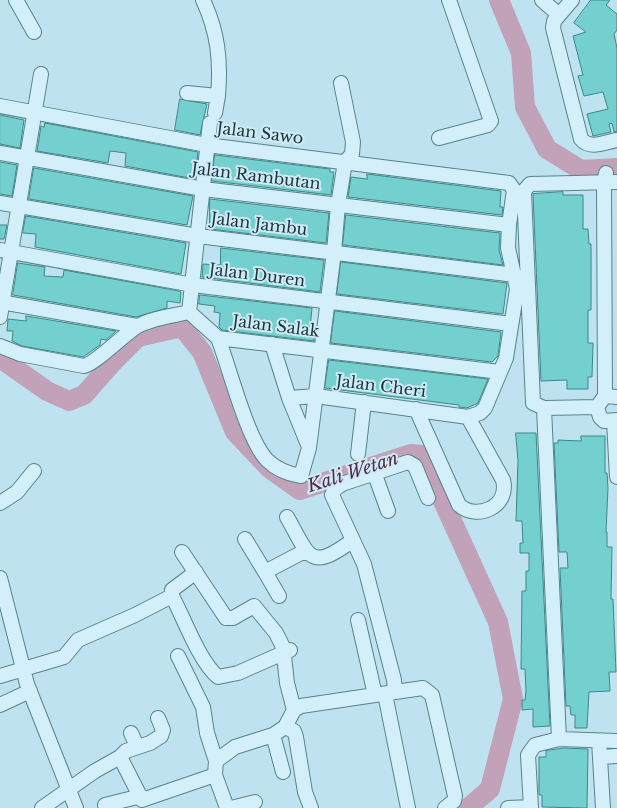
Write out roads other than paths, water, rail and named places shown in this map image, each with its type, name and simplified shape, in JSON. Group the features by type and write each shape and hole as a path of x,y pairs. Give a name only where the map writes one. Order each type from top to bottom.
{"street":[{"path":"16,0 34,32"},
{"path":"0,346 20,354 84,366 91,364 111,345 138,326 188,312 193,286 207,145 218,96 221,63 211,18 203,0"},
{"path":"439,138 488,125 491,121 449,0"},
{"path":"542,0 559,15"},
{"path":"572,0 559,15 553,28 581,139 590,146 617,140"},
{"path":"0,317 6,251 19,206 41,74"},
{"path":"218,338 252,436 266,459 280,470 301,476 309,448 334,252 338,205 345,162 352,154 353,142 340,83"},
{"path":"187,93 218,96"},
{"name":"Jalan Sawo","path":"0,106 207,145 509,183 514,190 509,225"},
{"name":"Jalan Rambutan","path":"0,153 203,189 509,225"},
{"path":"606,400 544,408 538,406 532,398 524,192 530,184 609,179 606,400 600,417 609,422 616,421 617,477"},
{"name":"Jalan Jambu","path":"0,203 198,236 515,275"},
{"path":"416,409 459,505 470,512 490,509 500,503 505,488 503,480 468,417 480,413 485,408 506,358 517,289 508,248 509,225"},
{"name":"Jalan Duren","path":"6,251 193,286 511,324"},
{"path":"1,302 138,326"},
{"name":"Jalan Salak","path":"188,312 218,338 500,372"},
{"path":"272,344 289,398 309,448"},
{"name":"Jalan Cheri","path":"289,398 316,396 468,417"},
{"path":"358,454 364,402"},
{"path":"544,408 559,739"},
{"path":"385,694 394,680 364,564 354,540 332,499 333,492 342,484 374,472 400,464 412,463 418,472 428,498"},
{"path":"0,503 17,492 34,471"},
{"path":"374,472 388,511"},
{"path":"288,518 307,553 319,559 326,558 354,540"},
{"path":"245,539 279,596"},
{"path":"105,805 141,801 216,768 235,747 273,734 286,727 294,710 287,683 288,652 259,609 254,606 229,619 182,552"},
{"path":"265,572 301,554 307,553"},
{"path":"196,572 172,590 172,596 203,657 218,677 238,673 288,652"},
{"path":"0,578 30,691 76,808"},
{"path":"0,676 64,657 78,640 172,596"},
{"path":"358,620 385,694 408,808"},
{"path":"178,656 203,708 207,733 227,808"},
{"path":"294,710 308,704 423,688 432,695 456,796 454,801 445,808"},
{"path":"0,705 30,691"},
{"path":"47,807 95,771 120,758 126,751 150,743 161,736 163,730 158,718"},
{"path":"286,727 294,731 296,737 305,792 311,808"},
{"path":"131,732 137,746"},
{"path":"273,734 284,772"},
{"path":"508,808 531,807 528,755 530,749 535,744 559,739 617,741"},
{"path":"599,741 603,808"},
{"path":"600,757 617,756"},
{"path":"120,758 141,801"},
{"path":"232,808 255,802"}],"waterway":[{"path":"499,0 521,53 525,107 547,149 581,170 617,168"},
{"name":"Kali Wetan","path":"0,358 47,391 69,401 84,395 138,337 182,327 202,352 235,432 269,468 300,490 411,454 422,455 498,622 513,699 490,789 468,808"}]}
